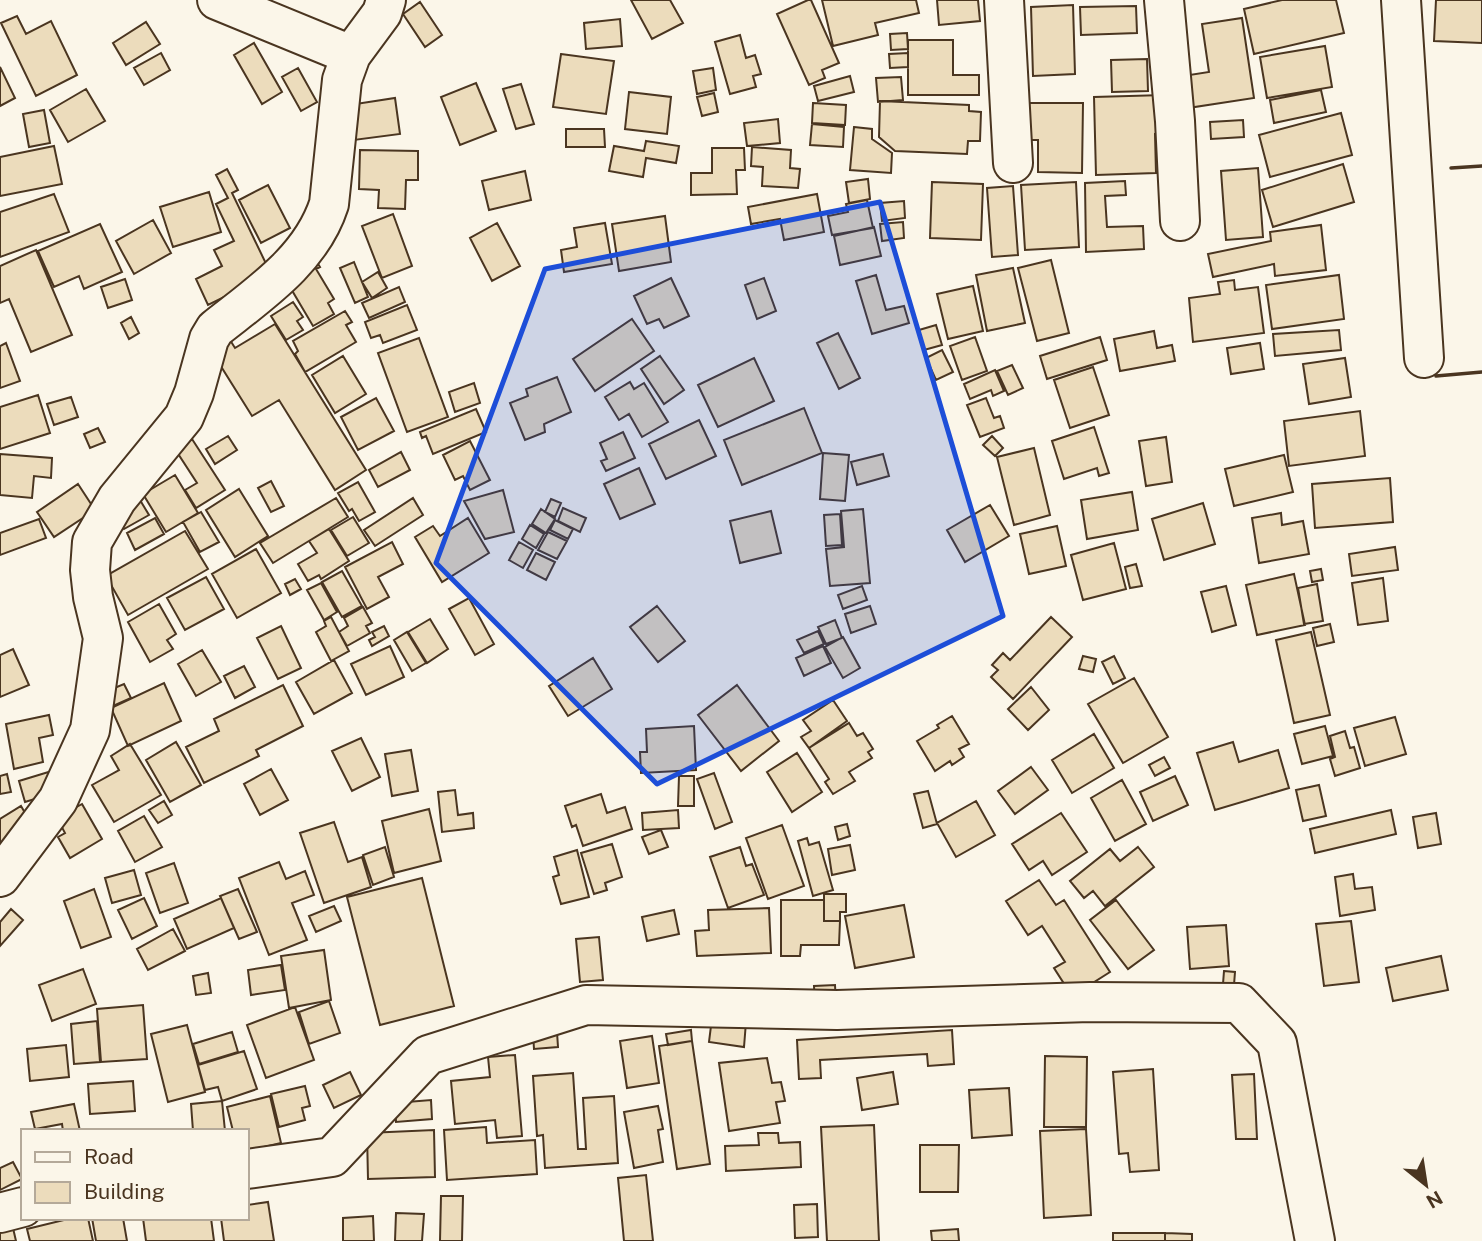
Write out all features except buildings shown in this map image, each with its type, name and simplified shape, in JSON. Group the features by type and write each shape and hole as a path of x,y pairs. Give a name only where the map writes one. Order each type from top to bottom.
{"street":[{"path":"217,0 351,55"},
{"path":"0,877 58,800 90,730 103,638 93,597 90,570 92,542 117,499 184,417 215,329 277,280 323,223 329,204 342,80 351,55 382,13 386,0"},
{"path":"1004,0 1013,163"},
{"path":"1164,0 1175,121 1180,221"},
{"path":"1401,0 1424,358"},
{"path":"248,1168 332,1157 428,1055 586,1005 837,1010 1090,1002 1239,1003 1278,1043 1315,1241"},
{"path":"0,1213 21,1208"}],"highlighted area":[{"path":"880,202 1003,616 657,784 436,563 545,269"}],"wall":[{"path":"1451,168 1482,166"},
{"path":"1436,376 1482,372"}]}
